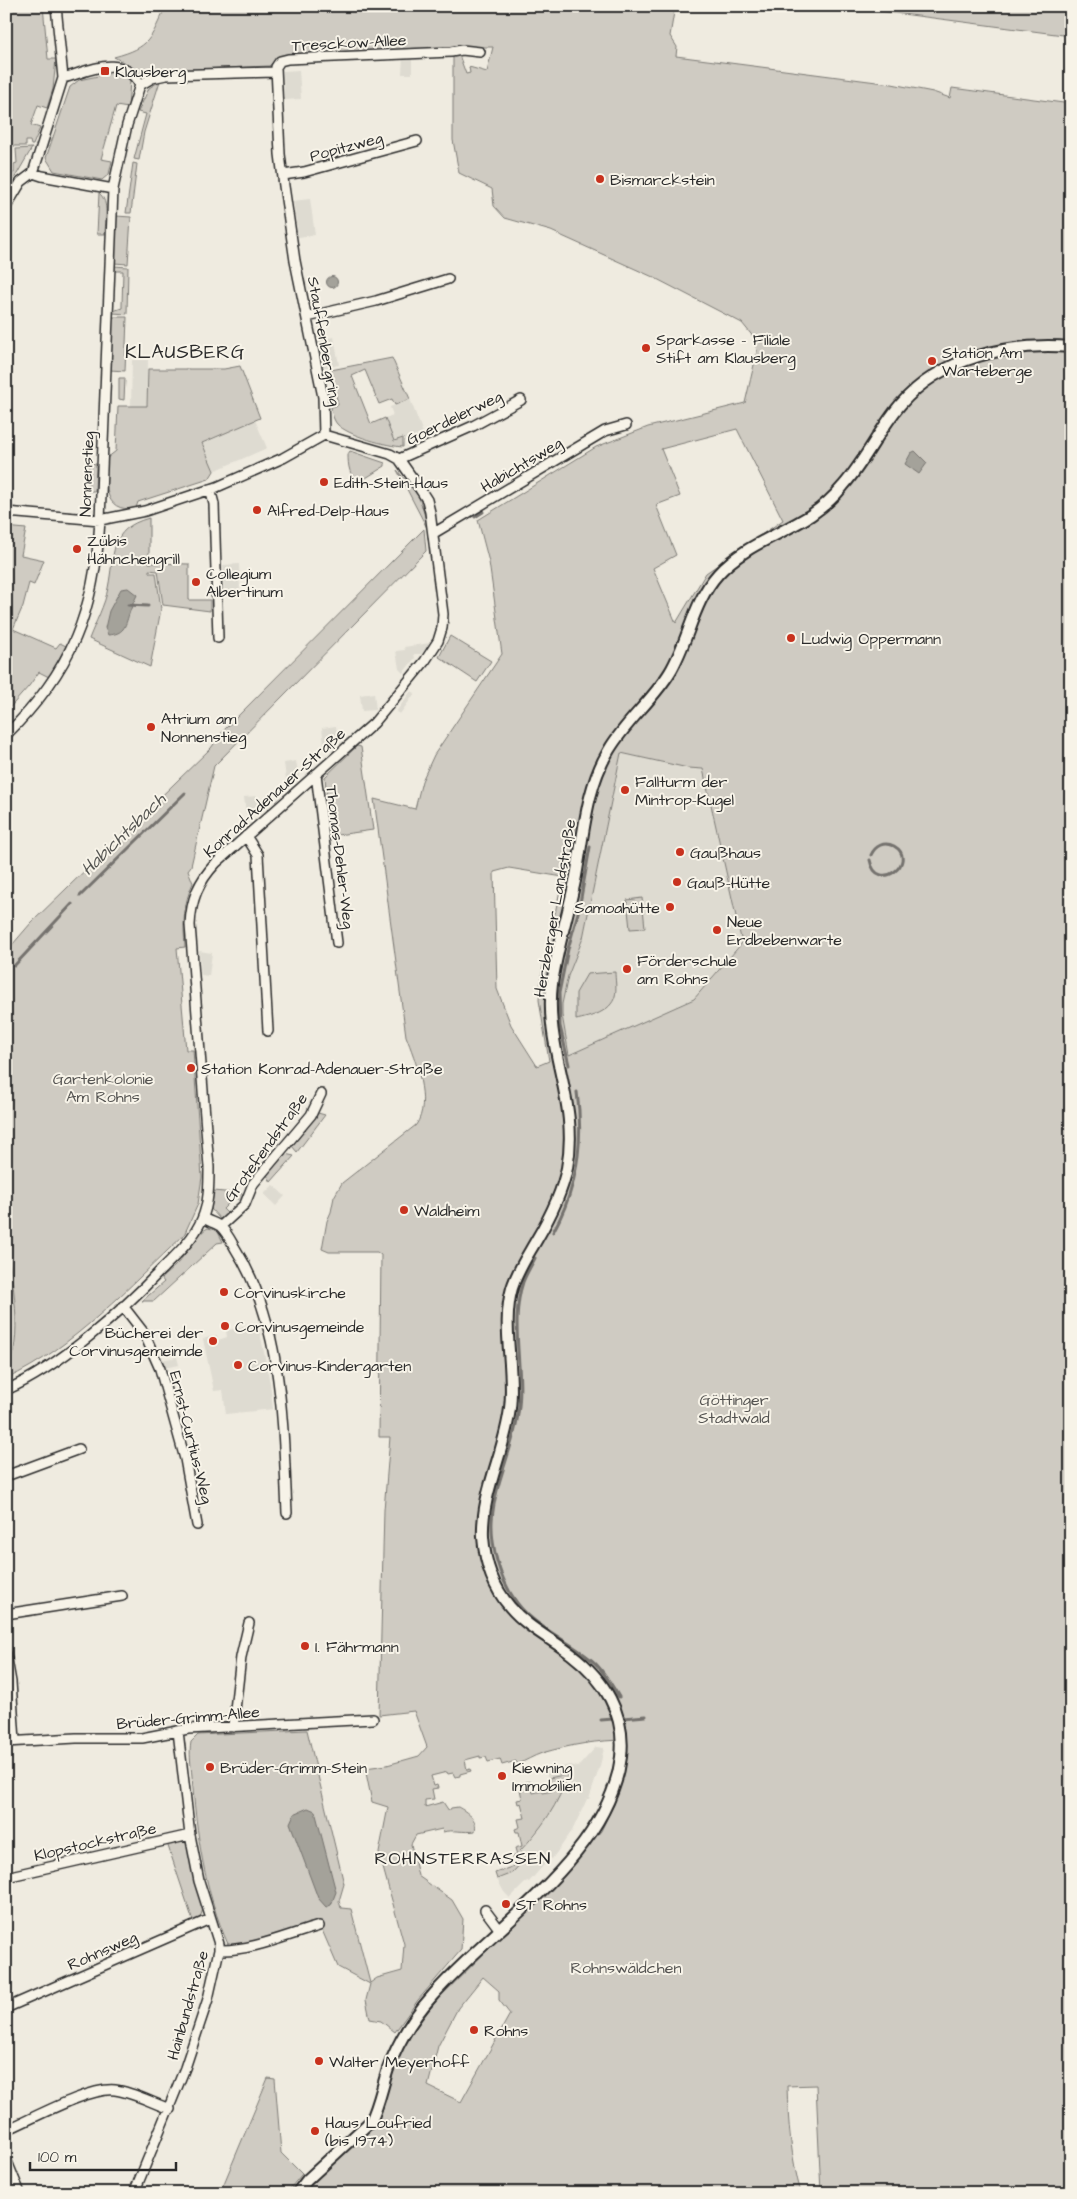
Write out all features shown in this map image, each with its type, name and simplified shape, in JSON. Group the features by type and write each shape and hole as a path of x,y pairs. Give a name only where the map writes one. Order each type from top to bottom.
{"street":[{"path":"6,207 20,182 33,172 63,78 56,6"},
{"name":"Tresckow-Allee","path":"275,72 280,61 288,59 462,50 480,52"},
{"path":"63,78 111,66 120,66 128,70 140,85 152,78 166,75 275,72"},
{"name":"Stauffenbergring","path":"275,72 282,175 291,240 323,397 324,436"},
{"name":"Nonnenstieg","path":"6,735 40,698 55,678 69,652 91,596 98,560 113,189 127,125 140,85"},
{"name":"Popitzweg","path":"282,175 304,172 417,142"},
{"path":"33,172 42,176 113,189"},
{"path":"307,317 376,301 448,279"},
{"name":"Herzberger Landstraße","path":"297,2193 312,2174 370,2121 376,2110 400,2040 432,1996 563,1867 590,1833 604,1811 614,1787 621,1754 619,1721 605,1689 589,1669 570,1653 529,1626 508,1605 492,1580 483,1535 487,1495 508,1423 511,1405 512,1382 508,1305 513,1284 521,1265 551,1214 563,1186 568,1164 571,1137 570,1116 551,1024 552,987 576,879 593,785 610,748 673,667 696,608 705,590 717,575 732,560 746,550 813,514 832,498 855,472 899,407 928,379 948,368 982,355 1025,347 1071,347"},
{"name":"Goerdelerweg","path":"399,459 473,426 521,400"},
{"name":"Habichtsweg","path":"434,533 605,431 626,425"},
{"path":"6,512 100,520 144,511 210,489 282,458 324,436"},
{"name":"Goerdelerweg","path":"324,436 390,454 399,459 426,500 434,533"},
{"path":"210,489 214,504 218,638"},
{"name":"Konrad-Adenauer-Straße","path":"203,1218 209,1188 209,1167 190,915 197,887 206,873 374,723 425,661 438,641 442,628 443,614 434,533"},
{"name":"Thomas-Dehler-Weg","path":"316,774 337,943"},
{"path":"246,836 258,855 268,1031"},
{"name":"Grotefendstraße","path":"221,1226 245,1204 253,1184 311,1114 321,1094"},
{"path":"6,1390 41,1371 66,1354 123,1306 192,1237 203,1218 221,1226 244,1262 258,1293 275,1368 283,1423 287,1513"},
{"name":"Ernst-Curtius-Weg","path":"123,1306 144,1333 160,1369 185,1459 197,1525"},
{"path":"6,1476 79,1449"},
{"path":"6,1614 122,1596"},
{"path":"233,1727 241,1657 249,1623"},
{"path":"6,1654 11,1682 11,1741"},
{"name":"Brüder-Grimm-Allee","path":"11,1741 76,1738 142,1738 178,1731 373,1719"},
{"name":"Hainbundstraße","path":"134,2193 170,2110 198,2030 219,1950 219,1944 199,1882 190,1835 178,1731"},
{"name":"Klopstockstraße","path":"6,1877 190,1835"},
{"path":"485,1910 500,1930"},
{"name":"Rohnsweg","path":"6,2008 210,1919"},
{"path":"219,1950 229,1950 266,1942 319,1926"},
{"path":"6,2130 81,2097 105,2090 123,2092 170,2110"},
{"path":"6,2159 20,2193"}],"shaded area":[{"path":"403,57 412,57 412,74 402,74"},
{"path":"299,70 301,99 284,100 283,71"},
{"path":"310,199 315,235 298,237 293,201"},
{"path":"332,276 338,282 332,288 326,282"},
{"path":"334,337 339,365 323,368 317,340"},
{"path":"132,360 148,360 147,406 131,406"},
{"path":"410,399 423,433 404,441 403,438 394,442 385,418 393,415 390,407"},
{"path":"255,420 267,448 214,471 201,443"},
{"path":"915,451 927,463 919,474 905,464 911,453"},
{"path":"239,564 240,594 224,595 223,565"},
{"path":"128,588 137,595 125,626 121,631 108,635 105,628 109,611 121,589"},
{"path":"430,643 421,654 414,654 415,658 403,673 399,669 396,651 405,650 404,647"},
{"path":"411,691 415,693 400,714 396,712"},
{"path":"374,693 376,710 362,711 360,695"},
{"path":"336,726 338,743 324,744 322,728"},
{"path":"621,753 688,768 703,769 742,942 694,999 569,1055 562,1004 568,976 583,938"},
{"path":"296,761 299,777 286,779 284,763"},
{"path":"257,796 259,812 246,814 244,797"},
{"path":"199,951 212,953 209,976 201,975"},
{"path":"6,1150 34,1364 6,1379"},
{"path":"273,1185 285,1196 276,1206 264,1194"},
{"name":"Corvinus-Kindergarten","path":"258,1322 273,1409 226,1414 223,1390 214,1391 203,1339 217,1335 218,1340 227,1337 226,1331"},
{"path":"177,1357 179,1365 164,1368 161,1360"},
{"path":"596,1747 604,1748 600,1766 589,1799 587,1799 572,1831 552,1859 550,1858 529,1882 527,1881 510,1898 504,1892 497,1879 504,1877 526,1857 520,1852 537,1833 567,1774 548,1778 546,1771 570,1765 578,1767"},
{"path":"308,1808 315,1811 336,1892 331,1905 326,1907 318,1898 290,1823 294,1814"}],"green space":[{"path":"6,6 43,6 48,59 56,59 53,89 47,108 38,105 31,125 40,128 33,145 31,145 30,141 26,141 26,146 6,146"},
{"name":"Göttinger Stadtwald","path":"166,6 675,6 670,36 677,47 676,56 892,84 933,92 950,98 952,88 1071,104 1071,2193 821,2193 816,2085 787,2086 791,2140 801,2193 303,2193 313,2180 370,2130 378,2118 402,2045 437,2000 566,1873 601,1831 614,1804 620,1785 627,1740 595,1742 563,1748 542,1753 517,1764 516,1761 502,1765 500,1759 488,1762 486,1757 480,1758 480,1756 465,1760 467,1770 470,1769 471,1771 460,1774 460,1776 455,1777 453,1773 448,1774 447,1772 431,1776 434,1786 437,1785 438,1788 432,1789 434,1799 425,1800 425,1807 443,1802 449,1811 451,1808 458,1807 471,1816 476,1827 475,1831 443,1832 442,1829 416,1835 411,1844 418,1876 452,1900 463,1919 461,1950 418,2000 395,2032 381,2021 370,2019 366,2000 370,1984 338,1967 319,1923 266,1940 231,1946 228,1944 213,1904 203,1862 190,1759 191,1742 198,1735 307,1730 344,1884 339,1901 341,1908 351,1909 370,1983 377,1978 402,1971 404,1944 379,1853 388,1807 372,1802 365,1768 387,1765 419,1756 427,1747 414,1711 379,1715 384,1510 390,1437 379,1437 381,1255 377,1252 329,1252 322,1249 334,1197 342,1183 416,1125 421,1116 422,1093 414,1056 406,1036 374,799 415,809 422,781 434,755 502,654 489,562 478,520 596,447 648,427 745,403 757,352 755,339 742,323 653,277 551,231 505,218 494,206 492,189 459,173 453,140 453,55 459,55 466,74 470,73 469,67 487,72 493,47 278,58 269,66 159,71 141,77 132,67 114,57 135,49 148,40","holes":["737,429 783,520 706,573 676,623 653,568 676,555 656,505 680,496 661,449","621,753 688,768 703,769 742,943 694,999 569,1055 562,1004 568,976 583,938","509,868 563,877 541,976 539,1000 549,1061 537,1066 511,1025 497,989 494,872","483,1977 499,1991 499,2000 510,2014 461,2102 428,2086 438,2046 458,2008"]},
{"path":"841,6 1071,6 1071,36"},
{"path":"122,71 130,81 128,108 116,106 101,159 112,161 109,174 102,180 54,171 46,158 70,87 79,80"},
{"path":"160,81 144,132 139,160 134,159 146,114 138,112 149,88"},
{"path":"32,148 6,193 6,173 14,173 14,164 17,163 16,149"},
{"path":"133,163 137,164 131,213 126,213"},
{"path":"99,193 106,207 105,234 97,234"},
{"path":"116,216 131,217 128,264 114,263"},
{"path":"114,266 128,267 127,314 113,313 113,311 122,308 123,271 114,271"},
{"path":"112,317 127,317 125,371 110,370"},
{"path":"392,358 410,399 395,405 392,399 379,404 365,370 352,376 371,424 385,418 394,441 403,438 403,447 368,440 350,433 337,424 331,407 338,405 331,370"},
{"path":"240,366 260,418 202,443 214,471 209,479 138,502 136,508 117,506 111,501 108,494 106,476 107,458 116,451 118,406 147,406 148,369 224,369"},
{"path":"119,378 125,378 124,400 119,399"},
{"path":"350,451 385,463 385,466 361,481 357,480 349,467 348,454"},
{"path":"89,463 96,464 95,491 88,491"},
{"path":"397,470 419,497 427,528"},
{"path":"149,518 149,563 189,564 189,600 210,600 210,611 163,605 158,571 149,570 149,573 156,573 161,609 150,667 89,639 107,594 113,554 120,536 126,529"},
{"path":"6,527 26,529 21,555 44,560 34,585 29,583 23,606 13,629 56,648 60,643 66,646 49,677 39,672 6,712"},
{"name":"Gartenkolonie Am Rohns","path":"424,529 426,551 214,766 191,866 188,870 193,883 187,898 185,914 185,947 177,948 186,1050 193,1050 202,1177 198,1204 184,1235 78,1333 31,1366 6,1379 6,1366 12,1357 16,1327 14,1290 6,1246 6,952 31,923 211,748 224,730"},
{"path":"450,636 491,661 477,682 439,657"},
{"path":"357,746 361,747 373,830 330,836 325,777"},
{"path":"642,898 645,928 630,929 627,900"},
{"path":"615,972 616,993 613,1002 599,1013 576,1020 576,993 587,974"},
{"path":"318,1113 325,1115 297,1152 292,1146"},
{"path":"285,1154 294,1156 271,1182 267,1175"},
{"path":"214,1191 245,1194 241,1202 235,1197 223,1209 229,1215 220,1219 211,1209"},
{"path":"208,1228 217,1230 223,1242 217,1243 154,1301 142,1301 164,1282 161,1278 176,1265 200,1234"},
{"path":"568,1774 560,1796 548,1816 520,1851 527,1857 512,1873 497,1879 495,1873 514,1866 512,1857 517,1855 515,1848 522,1846 519,1832 516,1832 515,1829 520,1827 518,1819 525,1818 521,1803 518,1804 517,1800 522,1799 519,1784 530,1781 533,1793 542,1791 543,1793 552,1791 549,1778"},
{"path":"182,1840 188,1844 203,1909 200,1918 193,1921 167,1843"},
{"path":"268,2078 275,2079 281,2153 302,2174 286,2193 220,2193"}],"waterway":[{"name":"Habichtsbach","path":"475,517 483,512"},
{"path":"128,605 148,606"},
{"name":"Habichtsbach","path":"80,896 185,793"},
{"path":"870,860 874,870 880,875 888,875 900,866 902,859 901,852 894,846 887,844 877,847 871,855"},
{"path":"569,1065 560,1026 559,993 579,909 590,847"},
{"name":"Habichtsbach","path":"14,966 72,904"},
{"path":"553,1232 568,1199 577,1164 580,1128 577,1092"},
{"path":"535,1258 523,1282 519,1298 517,1331 520,1398 516,1427 493,1507 493,1540 504,1580 521,1608 540,1625 595,1663 619,1697"},
{"path":"623,1718 646,1716"},
{"path":"601,1720 613,1719"}],"place":[{"name":"Klausberg","path":"105,71"},
{"name":"Bismarckstein","path":"600,179"},
{"name":"Sparkasse – Filiale Stift am Klausberg","path":"646,348"},
{"name":"Station Am Warteberge","path":"932,361"},
{"name":"Edith-Stein-Haus","path":"324,482"},
{"name":"Alfred-Delp-Haus","path":"257,510"},
{"name":"Zübis Hähnchengrill","path":"77,549"},
{"name":"Collegium Albertinum","path":"196,582"},
{"name":"Ludwig Oppermann","path":"791,638"},
{"name":"Atrium am Nonnenstieg","path":"151,727"},
{"name":"Fallturm der Mintrop-Kugel","path":"625,790"},
{"name":"Gaußhaus","path":"680,852"},
{"name":"Gauß-Hütte","path":"677,882"},
{"name":"Samoahütte","path":"670,907"},
{"name":"Neue Erdbebenwarte","path":"717,930"},
{"name":"Förderschule am Rohns","path":"627,969"},
{"name":"Station Konrad-Adenauer-Straße","path":"191,1068"},
{"name":"Waldheim","path":"404,1210"},
{"name":"Corvinuskirche","path":"224,1292"},
{"name":"Corvinusgemeinde","path":"225,1326"},
{"name":"Bücherei der Corvinusgemeimde","path":"213,1341"},
{"name":"Corvinus-Kindergarten","path":"238,1365"},
{"name":"I. Fährmann","path":"305,1646"},
{"name":"Brüder-Grimm-Stein","path":"210,1767"},
{"name":"Kiewning Immobilien","path":"502,1776"},
{"name":"ST Rohns","path":"506,1904"},
{"name":"Rohns","path":"474,2030"},
{"name":"Walter Meyerhoff","path":"319,2061"},
{"name":"Haus Loufried (bis 1974)","path":"315,2131"}],"district":[{"name":"KLAUSBERG","path":"185,351"},
{"name":"ROHNSTERRASSEN","path":"463,1858"}],"park label":[{"name":"Rohnswäldchen","path":"626,1967"}]}
